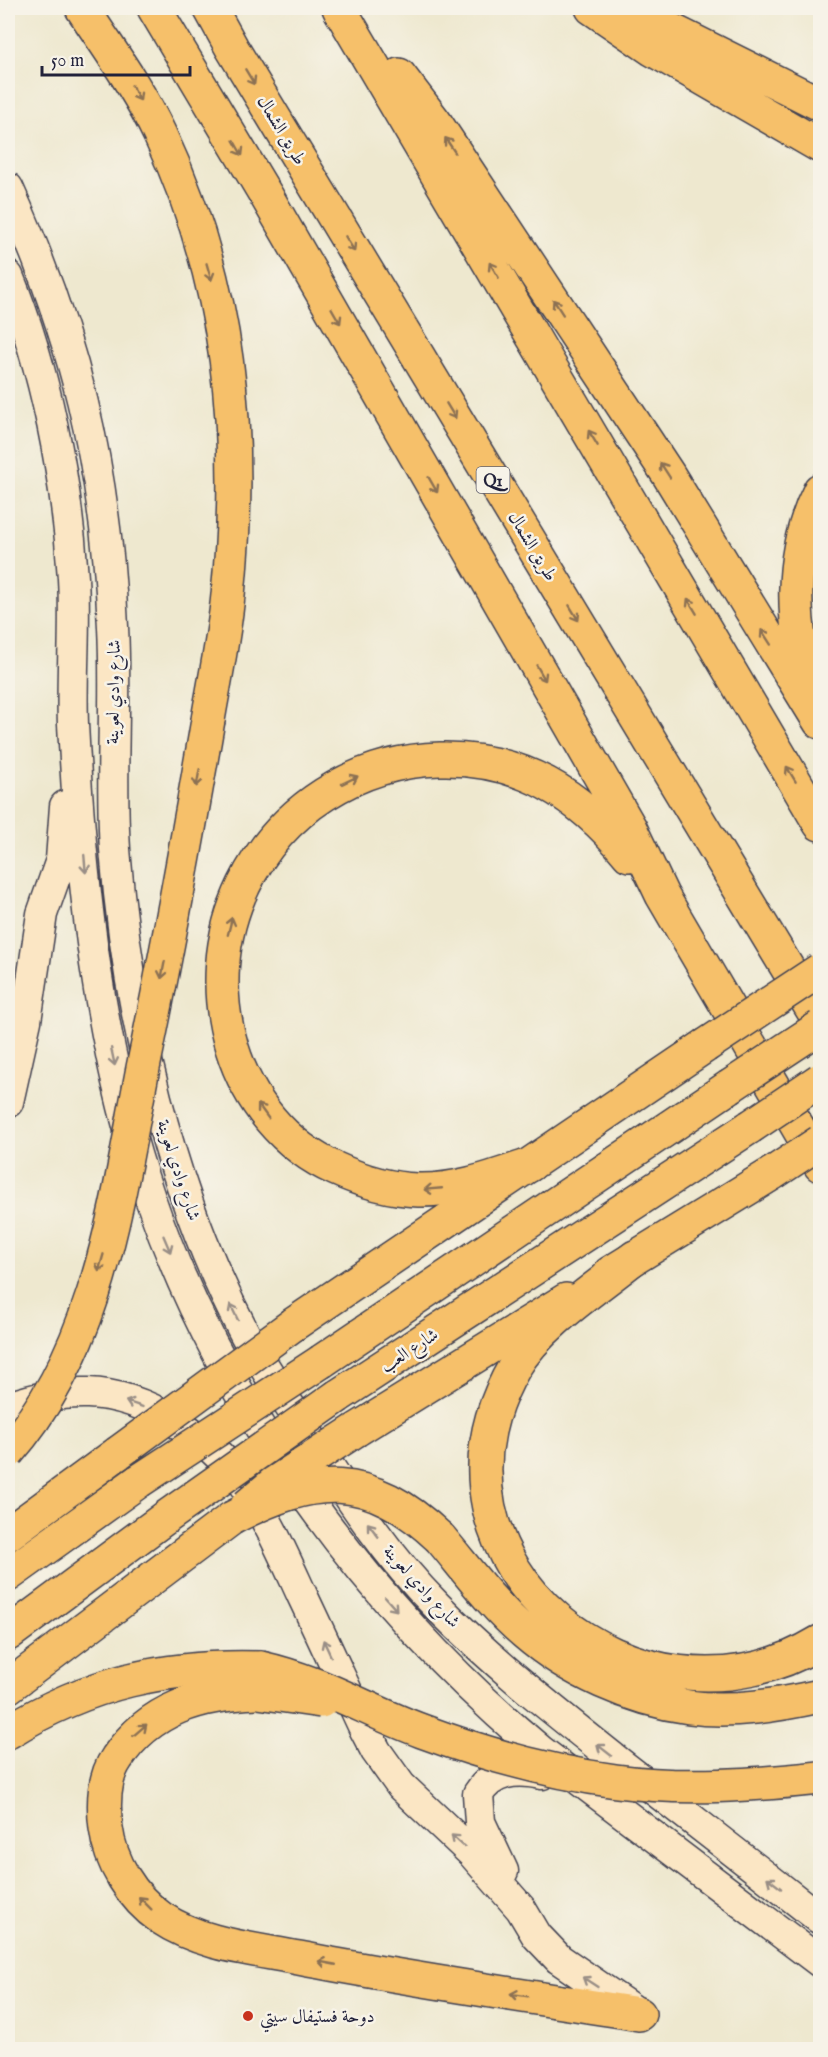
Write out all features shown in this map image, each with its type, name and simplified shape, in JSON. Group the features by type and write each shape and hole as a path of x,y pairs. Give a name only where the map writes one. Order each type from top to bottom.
{"main road":[{"path":"8,1452 31,1425 56,1386 75,1345 106,1246 177,898 228,597 234,514 234,434 220,312 186,198 159,134 120,65 82,8"},
{"path":"154,8 267,197 624,818 662,895 820,1165"},
{"name":"طريق الشمال","path":"210,8 820,1022"},
{"path":"340,8 382,53 435,122 668,474 820,722"},
{"path":"340,8 820,824"},
{"path":"592,8 652,49 820,146"},
{"path":"627,8 820,104"},
{"name":"شارع وادي لعوينة","path":"8,188 55,301 80,383 93,444 106,522 113,613 112,789 124,945 162,1118 200,1236 221,1285 247,1338 352,1503 433,1602 518,1682 820,1919"},
{"name":"شارع وادي لعوينة","path":"8,276 35,350 64,506 73,576 73,722 90,922 101,999 127,1119 148,1194 185,1285 219,1354 261,1428 326,1523 361,1569 451,1669 497,1714 588,1788 820,1962"},
{"path":"820,490 800,541 796,573 798,617 806,675 820,716"},
{"path":"8,1102 26,1021 42,914 61,860 73,722"},
{"path":"530,1165 486,1180 451,1187 420,1190 394,1188 355,1178 318,1161 290,1140 266,1117 247,1089 233,1056 223,994 226,942 243,887 259,858 279,833 327,792 350,778 386,765 418,759 452,758 481,761 515,770 547,783 574,799 616,839 662,895"},
{"path":"8,1534 294,1324 820,970"},
{"path":"8,1575 139,1481 820,1027"},
{"name":"شارع العب","path":"8,1634 165,1518 338,1396 820,1080"},
{"path":"8,1687 232,1518 273,1484 820,1142"},
{"path":"635,1257 532,1343 515,1366 503,1392 493,1418 485,1461 492,1516 504,1551 521,1581 542,1608 571,1631 634,1663 662,1670 721,1674 754,1668 791,1657 820,1642"},
{"path":"8,1407 39,1397 67,1393 100,1394 136,1404 165,1416 215,1452 241,1482 267,1522 376,1752 401,1786 472,1853 521,1909"},
{"path":"232,1518 260,1503 300,1489 328,1485 358,1489 393,1502 417,1516 440,1538 496,1605 524,1632 546,1650 596,1678 646,1698 690,1707 741,1708 820,1696"},
{"path":"8,1732 42,1711 101,1686 159,1673 191,1669 259,1680"},
{"path":"639,2014 339,1966 226,1944 195,1934 161,1918 124,1879 112,1853 105,1826 104,1792 114,1762 129,1740 168,1710 193,1700 223,1694 259,1680 296,1676 328,1688 362,1707 422,1731 530,1766 617,1781 701,1786 820,1778"},
{"path":"588,1788 550,1776 513,1772 491,1778 478,1794 480,1822 521,1909 537,1936 559,1959 639,2014"}],"place":[{"name":"دوحة فستيفال سيتي","path":"248,2016"}]}
